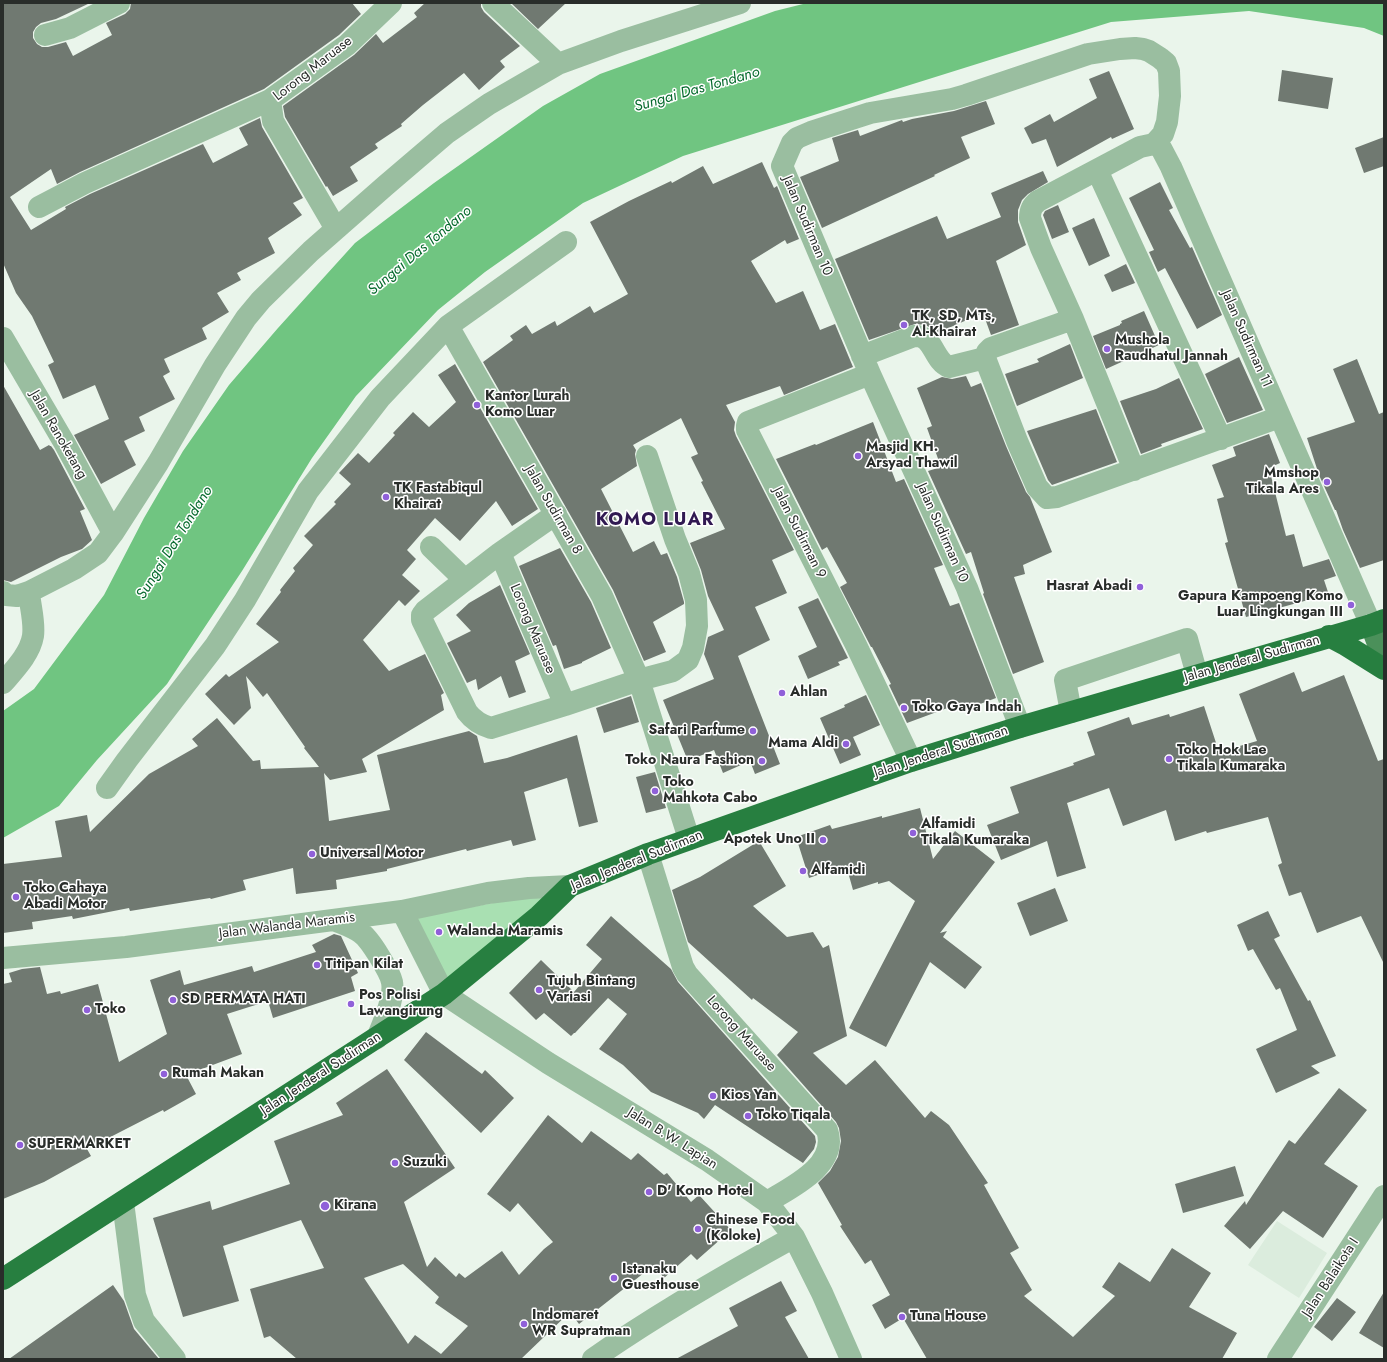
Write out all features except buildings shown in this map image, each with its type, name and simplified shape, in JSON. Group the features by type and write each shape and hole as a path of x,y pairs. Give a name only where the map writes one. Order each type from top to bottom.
{"highway":[{"name":"Jalan Jenderal Sudirman","path":"3,1279 444,994 539,916 570,886 648,854 911,761 1020,727 1377,622"},
{"path":"1329,636 1384,669"}],"main road":[{"path":"1377,622 1384,660"}],"street":[{"path":"45,35 70,28 119,3"},
{"name":"Lorong Maruase","path":"336,229 273,121 270,100 347,44 391,3"},
{"path":"493,3 558,64"},
{"path":"3,592 17,596 29,592 74,569 98,553 113,533 158,463 215,365 246,318 261,300 336,229 447,133 489,104 558,64 621,40 740,3"},
{"name":"Jalan Sudirman 10","path":"1020,727 967,588 866,365 782,166 789,147 797,138 870,112 952,99 1088,54 1105,50 1135,48 1149,51 1160,58 1166,63 1168,71 1170,96 1167,122 1163,134 1154,144"},
{"path":"39,207 92,180 270,100"},
{"path":"1134,470 1073,320 1040,248 1030,218 1032,206 1038,201 1140,147 1154,144"},
{"name":"Jalan Sudirman 11","path":"1154,144 1161,148 1171,167 1280,417 1377,622"},
{"path":"1097,170 1221,439"},
{"path":"107,788 215,646 245,600 308,491 380,398 448,326 566,242"},
{"path":"1073,320 991,348 987,352 985,358 1017,441 1038,487 1047,498 1057,497 1280,417"},
{"name":"Jalan Sudirman 8","path":"448,326 602,596 639,680 689,839"},
{"path":"866,365 914,336 923,336 929,341 939,361 949,367 985,358"},
{"name":"Jalan Ranoketang","path":"3,338 65,444 113,533"},
{"name":"Jalan Sudirman 9","path":"866,365 748,422 747,430 856,645 911,761"},
{"path":"556,514 500,553 425,611 422,615 422,620 466,712 470,717 491,728 639,680 673,671 688,660 693,648 697,626 696,600 689,573 675,539 647,456"},
{"path":"431,547 465,580"},
{"name":"Lorong Maruase","path":"500,553 564,705"},
{"path":"3,683 20,662 33,636 29,592"},
{"path":"1071,712 1065,680 1188,639 1196,675"},
{"name":"Lorong Maruase","path":"648,854 683,967 687,974 827,1130 830,1138 828,1150 823,1160 808,1176 767,1202"},
{"name":"Jalan Walanda Maramis","path":"3,958 126,947 402,911 488,893 529,888 570,886"},
{"path":"402,911 444,994"},
{"path":"334,920 363,934 370,943 392,983 391,1000 386,1018 377,1038"},
{"name":"Jalan B.W. Lapian","path":"444,994 548,1063 707,1160 767,1202 794,1237 822,1293 851,1359"},
{"name":"Jalan Balaikota I","path":"1278,1359 1384,1196"},
{"path":"123,1202 135,1295 144,1321 175,1359"},
{"path":"593,1359 615,1343 708,1284 794,1237"}],"shaded area":[{"path":"558,891 447,983 412,918"},
{"path":"1277,1221 1327,1253 1299,1298 1248,1265"}],"water":[{"name":"Sungai Das Tondano","path":"807,3 1384,3 1384,36 1364,28 1249,11 1111,22 683,156 583,203 485,272 438,310 356,396 312,458 242,571 167,684 97,760 59,806 3,838 3,711 34,689 104,595 144,518 183,451 229,385 355,243 434,183 543,106 600,74 775,11"}],"place":[{"name":"TK, SD, MTs, Al-Khairat","path":"904,325"},
{"name":"Mushola Raudhatul Jannah","path":"1107,349"},
{"name":"Kantor Lurah Komo Luar","path":"477,405"},
{"name":"Masjid KH. Arsyad Thawil","path":"858,456"},
{"name":"Mmshop Tikala Ares","path":"1327,482"},
{"name":"TK Fastabiqul Khairat","path":"386,497"},
{"name":"Hasrat Abadi","path":"1140,587"},
{"name":"Gapura Kampoeng Komo Luar Lingkungan III","path":"1351,605"},
{"name":"Ahlan","path":"782,693"},
{"name":"Toko Gaya Indah","path":"904,708"},
{"name":"Safari Parfume","path":"753,731"},
{"name":"Mama Aldi","path":"846,744"},
{"name":"Toko Hok Lae Tikala Kumaraka","path":"1169,759"},
{"name":"Toko Naura Fashion","path":"762,761"},
{"name":"Toko Mahkota Cabo","path":"655,791"},
{"name":"Alfamidi Tikala Kumaraka","path":"913,833"},
{"name":"Apotek Uno II","path":"823,840"},
{"name":"Universal Motor","path":"312,854"},
{"name":"Alfamidi","path":"803,871"},
{"name":"Toko Cahaya Abadi Motor","path":"16,897"},
{"name":"Walanda Maramis","path":"439,932"},
{"name":"Titipan Kilat","path":"317,965"},
{"name":"Tujuh Bintang Variasi","path":"539,990"},
{"name":"SD PERMATA HATI","path":"173,1000"},
{"name":"Pos Polisi Lawangirung","path":"351,1004"},
{"name":"Toko","path":"87,1010"},
{"name":"Rumah Makan","path":"164,1074"},
{"name":"Kios Yan","path":"713,1096"},
{"name":"Toko Tiqala","path":"748,1116"},
{"name":"SUPERMARKET","path":"20,1145"},
{"name":"Suzuki","path":"395,1163"},
{"name":"D' Komo Hotel","path":"649,1192"},
{"name":"Kirana","path":"325,1206"},
{"name":"Chinese Food (Koloke)","path":"698,1229"},
{"name":"Istanaku Guesthouse","path":"614,1278"},
{"name":"Tuna House","path":"902,1317"},
{"name":"Indomaret WR Supratman","path":"524,1324"}],"district":[{"name":"KOMO LUAR","path":"655,521"}]}
